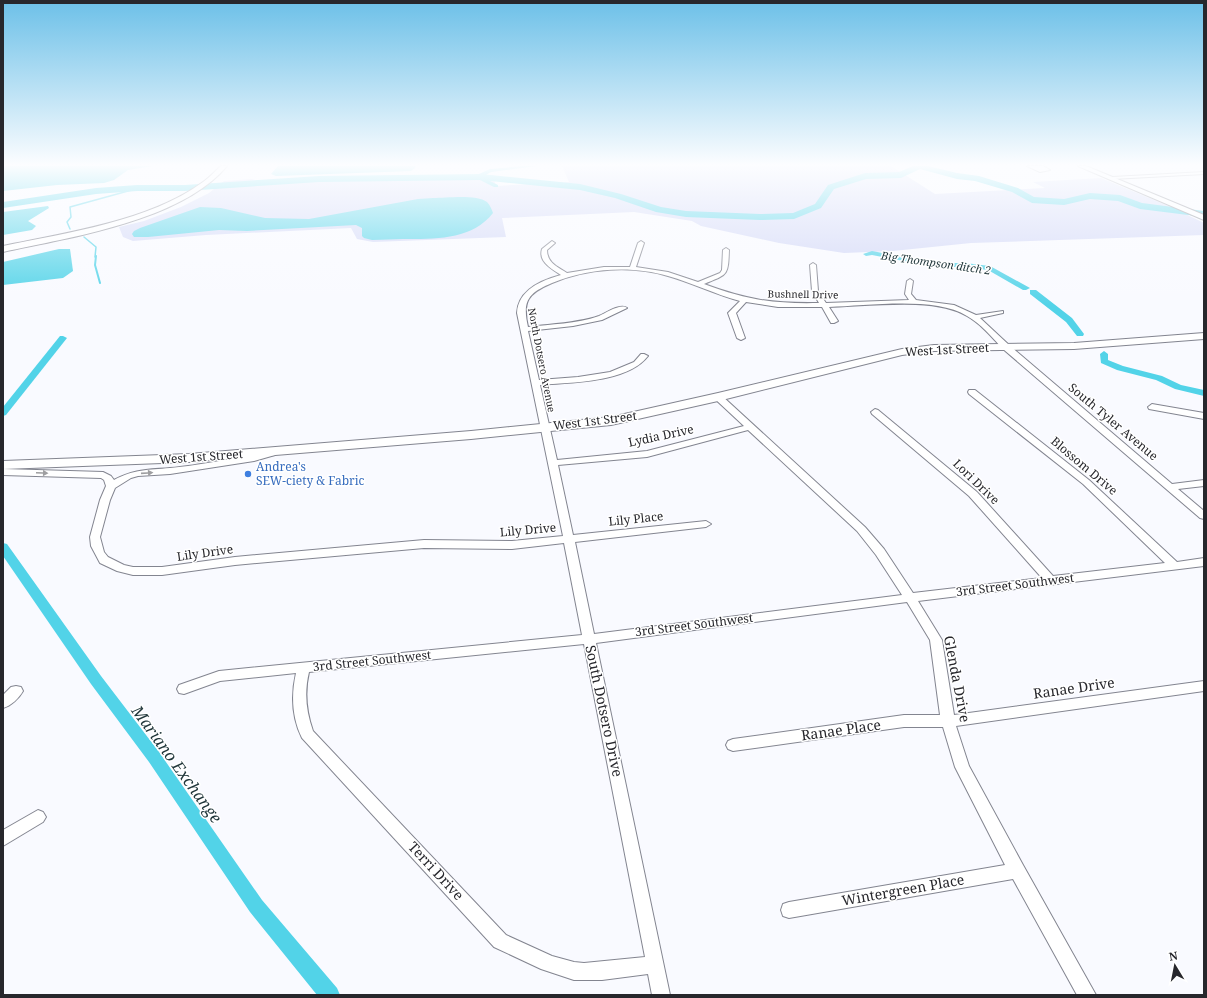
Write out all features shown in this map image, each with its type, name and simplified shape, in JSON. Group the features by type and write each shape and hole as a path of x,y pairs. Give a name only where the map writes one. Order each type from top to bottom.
{"main road":[{"path":"3,249 96,228 144,213"},
{"path":"1192,213 1202,217"},
{"name":"West 1st Street","path":"3,465 159,460 471,435 611,421 718,397 902,352 934,348 1006,348 1105,345 1204,336"}],"street":[{"path":"552,243 544,250 545,257 552,266 566,275"},
{"path":"632,269 641,243"},
{"path":"697,285 722,274 724,270 726,250"},
{"path":"813,265 815,291 834,321"},
{"name":"Bushnell Drive","path":"566,275 604,269 632,269 667,274 744,300 777,305 928,302 948,306 976,317 1006,348"},
{"name":"North Dotsero Avenue","path":"545,427 521,309 524,299 529,293 540,286 566,275"},
{"path":"910,281 908,294 914,302"},
{"path":"741,338 732,313 744,300"},
{"path":"525,329 573,324 599,318 624,308"},
{"path":"976,317 1001,312"},
{"name":"South Tyler Avenue","path":"1006,348 1204,516"},
{"path":"536,383 583,378 628,370 641,361 644,356"},
{"name":"Blossom Drive","path":"972,392 1086,482 1175,566"},
{"name":"Glenda Drive","path":"718,397 861,529 880,552 931,630 936,640 948,722 962,767 1017,871 1087,995"},
{"path":"1152,407 1204,416"},
{"name":"Lori Drive","path":"875,412 973,494 1051,581"},
{"name":"South Dotsero Drive","path":"545,427 661,995"},
{"name":"Lydia Drive","path":"552,463 647,454 749,427"},
{"path":"3,472 102,475 108,478 112,486 128,476 137,473 170,471 254,458 286,449"},
{"path":"1170,487 1204,483"},
{"name":"Lily Drive","path":"112,486 105,500 95,537 96,546 104,560 117,567 133,571 162,572 235,561 424,544 512,545 569,539"},
{"name":"Lily Place","path":"569,539 706,524"},
{"name":"3rd Street Southwest","path":"184,689 219,676 589,639 1204,562"},
{"name":"Terri Drive","path":"303,668 299,694 300,715 307,734 500,940 524,953 564,968 583,972 655,964"},
{"name":"Ranae Drive","path":"948,722 1204,686"},
{"path":"3,704 16,691"},
{"name":"Ranae Place","path":"733,745 904,721 948,722"},
{"path":"3,839 38,816"},
{"name":"Wintergreen Place","path":"789,910 1017,871"}],"shaded area":[{"path":"166,213 621,213 502,218 506,237 373,242 357,239 351,228 206,235 133,241 123,237 119,227 144,221"},
{"path":"638,213 1182,213 1204,223 1204,235 971,243 893,251 844,253 779,243 701,226 692,221"}],"water":[{"path":"3,213 42,213 28,221 36,226 32,230 3,235"},
{"path":"184,213 241,213 265,218 309,219 344,213 493,213 484,222 464,233 428,239 372,240 364,238 362,236 362,228 356,225 247,231 219,230 148,237 134,237 132,234 140,228"},
{"path":"59,249 70,249 73,271 63,278 3,285 3,262"}],"waterway":[{"path":"70,229 67,222 71,217 71,213"},
{"path":"676,213 760,217 794,216 802,213"},
{"path":"1193,213 1204,214"},
{"path":"84,237 96,247 95,257"},
{"name":"Big Thompson ditch 2","path":"866,254 872,253 935,265 965,265 990,268 1026,288"},
{"path":"96,256 95,265 100,283"},
{"name":"Big Thompson ditch 2","path":"1033,292 1069,320 1080,334"},
{"name":"Mariano Exchange","path":"3,413 63,338"},
{"name":"Big Thompson ditch 2","path":"1104,354 1104,361 1120,368 1159,378 1178,387 1204,393"},
{"name":"Mariano Exchange","path":"3,547 96,680 154,757 256,906 330,995"}],"place":[{"name":"Andrea's SEW-ciety & Fabric","path":"248,474"}]}
